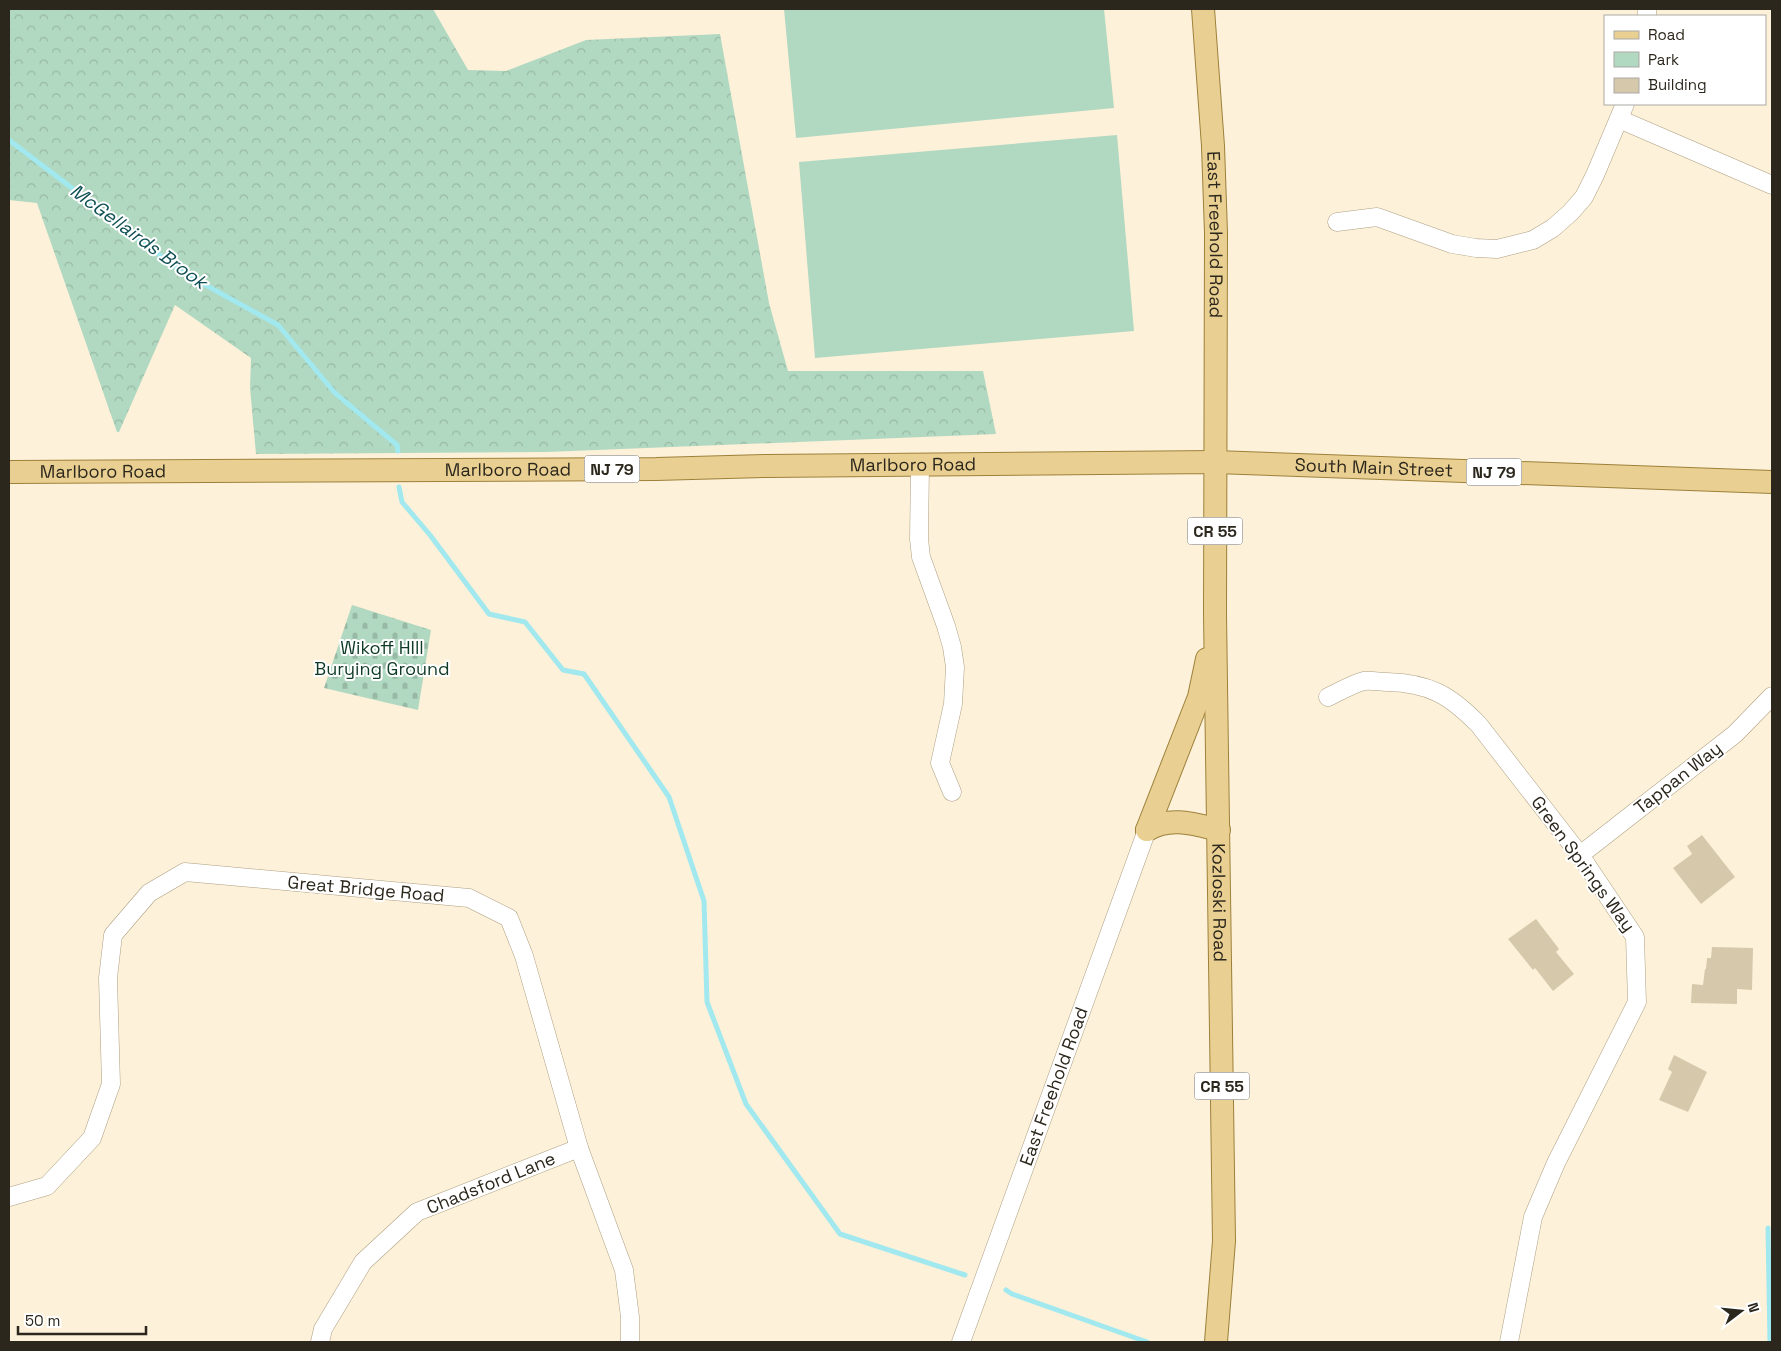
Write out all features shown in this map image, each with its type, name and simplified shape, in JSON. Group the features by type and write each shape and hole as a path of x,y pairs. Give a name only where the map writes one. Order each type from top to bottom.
{"main road":[{"name":"East Freehold Road","path":"1203,9 1213,146 1215,214 1216,462"},
{"name":"Marlboro Road","path":"9,472 1216,462"},
{"name":"South Main Street","path":"1216,462 1772,482"},
{"name":"Kozloski Road","path":"1216,462 1215,614 1224,1241 1216,1342"},
{"path":"1147,830 1199,697 1215,614"},
{"path":"1147,830 1156,824 1178,821 1219,830"}],"street":[{"path":"1337,222 1378,217 1452,244 1476,248 1497,249 1534,240 1553,228 1584,197 1622,111 1772,185"},
{"path":"920,464 919,539 921,557 946,626 955,667 954,704 940,763 952,792"},
{"name":"Green Springs Way","path":"1328,697 1364,681 1400,682 1447,696 1479,725 1580,855 1635,937 1637,1002 1556,1163 1533,1218 1509,1342"},
{"name":"Tappan Way","path":"1580,855 1735,734 1772,696"},
{"name":"East Freehold Road","path":"961,1342 1147,830"},
{"name":"Great Bridge Road","path":"9,1197 47,1186 92,1138 111,1084 108,978 113,934 149,893 185,872 469,898 509,918 524,956 579,1148 624,1270 630,1317 630,1342"},
{"name":"Chadsford Lane","path":"320,1342 323,1329 363,1262 417,1212 579,1148"}],"green space":[{"path":"9,9 433,9 468,70 506,71 586,40 720,34 769,303 788,371 983,371 996,434 547,452 256,454 250,388 251,358 175,305 119,432 117,432 37,203 9,200"},
{"path":"784,9 1104,9 1114,108 796,138"},
{"path":"1117,135 1134,331 815,358 799,162"},
{"name":"Wikoff HIll Burying Ground","path":"352,605 431,630 418,710 324,688"}],"building":[{"path":"1702,835 1735,877 1701,904 1673,868 1692,854 1687,846"},
{"path":"1536,919 1559,949 1556,952 1574,974 1553,991 1508,939"},
{"path":"1712,947 1753,948 1752,990 1737,989 1737,1004 1691,1003 1692,984 1703,985 1707,958 1711,958"},
{"path":"1674,1055 1707,1072 1688,1112 1659,1100 1672,1072 1668,1069"}],"waterway":[{"name":"McGellairds Brook","path":"9,140 182,272 278,325 335,393 397,445 398,451"},
{"name":"McGellairds Brook","path":"399,487 402,502 430,535 489,614 525,622 563,670 584,674 669,797 704,901 707,1002 746,1104 840,1234 965,1275"},
{"path":"1768,1228 1770,1342"},
{"name":"McGellairds Brook","path":"1006,1290 1012,1294 1147,1342"}]}
